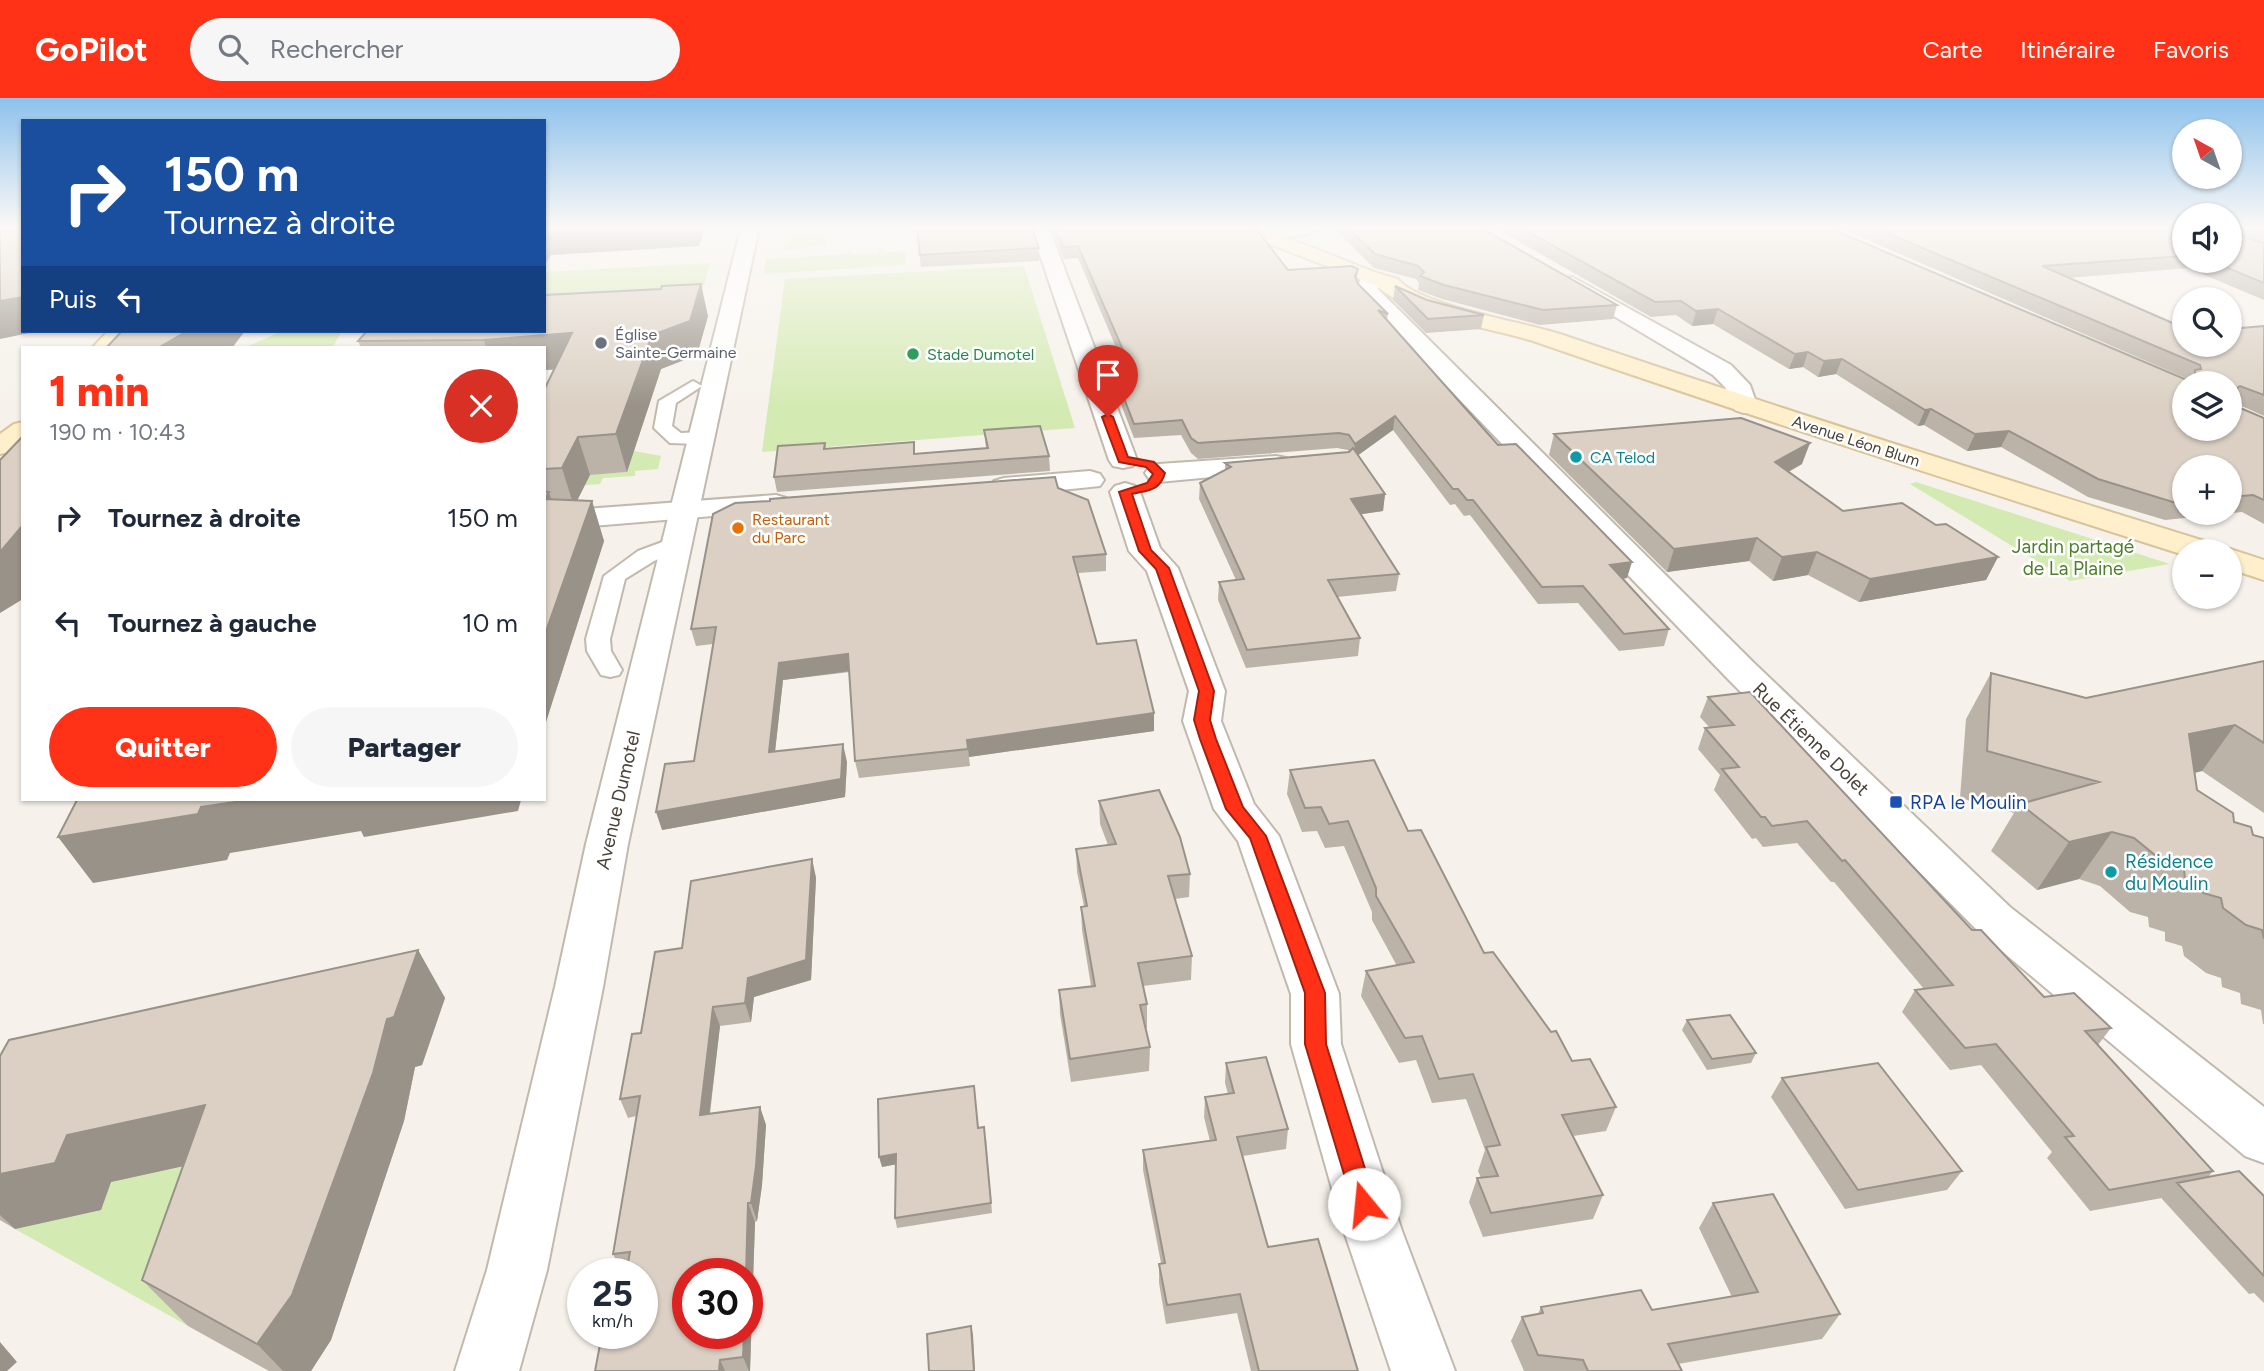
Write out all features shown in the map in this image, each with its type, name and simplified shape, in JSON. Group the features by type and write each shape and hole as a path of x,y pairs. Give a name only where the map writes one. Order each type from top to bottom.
{"main road":[{"name":"Avenue Léon Blum","path":"1375,287 1380,290 1418,288 1496,316 1511,325"},
{"name":"Avenue Léon Blum","path":"1424,302 1511,325 1744,405 2172,541"},
{"path":"106,346 119,333"},
{"path":"0,446 21,431"},
{"path":"0,472 21,447"},
{"path":"2242,563 2264,570"}],"street":[{"name":"Avenue Dumotel","path":"487,1371 517,1270 579,987 607,844 736,287"},
{"path":"1061,287 1123,460"},
{"path":"1579,287 1722,370 1737,385 1744,405"},
{"path":"1380,290 1424,302"},
{"name":"Rue Étienne Dolet","path":"1380,290 1741,671 1994,919 2264,1139"},
{"path":"1090,480 1089,475 1096,466 1123,460 1150,465 1159,473 1301,462"},
{"path":"983,488 1090,480 1107,490 1125,492 1151,486 1157,482 1159,473"},
{"path":"1125,492 1145,551 1162,568 1207,691 1202,720 1208,739 1235,809 1258,836 1315,993 1315,1044 1373,1231 1423,1371"},
{"path":"546,521 680,527 807,502"}],"lane":[{"path":"693,386 668,401 663,428 677,439 700,438"},
{"path":"610,670 599,652 598,639 615,576 646,556 680,527"}],"green space":[{"path":"546,287 703,287 697,311 546,328"},
{"name":"Stade Dumotel","path":"784,287 1031,287 1075,428 762,452"},
{"path":"278,333 341,333 333,346 248,346"},
{"path":"634,451 661,456 658,469 635,471 635,476 603,478 600,484 577,486 546,478 546,478 627,472"},
{"name":"Jardin partagé de La Plaine","path":"1916,482 2170,564 2070,581 1910,484"},
{"path":"184,1154 188,1326 15,1229 101,1210 111,1182 181,1167"}],"building":[{"path":"0,287 21,287 21,297 0,301"},
{"path":"700,287 690,321 652,335 616,434 578,437 562,468 546,469 546,386 572,333 484,340 358,341 365,333 546,333 546,295"},
{"path":"1096,287 1361,287 1388,314 1378,310 1498,445 1516,444 1632,562 1610,565 1669,629 1624,634 1583,586 1542,587 1473,500 1467,500 1458,489 1453,489 1395,416 1355,444 1349,435 1339,433 1198,443 1191,438 1182,420 1134,424 1112,367 1130,366"},
{"path":"1396,287 1427,300 1484,315 1428,319"},
{"path":"1454,287 1586,287 1617,305 1543,310"},
{"path":"1629,287 1969,287 2172,374 2172,441 2242,441 2242,409 2264,418 2264,500 2253,495 2242,496 2242,455 2172,455 2172,502 2098,479 2009,431 1975,434 1931,409 1925,410 1842,359 1824,361 1808,352 1795,354 1718,309 1696,311 1681,301 1655,302"},
{"path":"2016,287 2091,287 2172,323 2172,353"},
{"path":"2264,326 2264,395 2242,387 2242,371 2195,371 2201,369 2200,365 2181,357 2242,357 2242,328"},
{"path":"120,333 184,333 161,346 108,346"},
{"path":"1741,418 1810,443 1775,462 1843,511 1902,503 1936,525 1946,524 1998,557 1870,579 1817,552 1782,557 1757,538 1674,549 1554,434"},
{"path":"1040,426 1049,456 774,477 778,446 825,443 824,449 914,442 914,454 988,448 984,430"},
{"path":"21,438 21,527 0,552 0,460"},
{"path":"1353,448 1385,494 1351,499 1399,574 1328,580 1360,638 1247,650 1219,582 1244,579 1200,483 1231,467 1225,463 1349,452"},
{"path":"1055,477 1058,488 1088,500 1106,554 1073,557 1097,644 1136,640 1154,713 967,740 968,749 855,761 848,654 779,663 769,752 843,744 841,779 656,812 665,764 694,761 716,627 691,629 713,514 735,503 770,499"},
{"path":"546,499 592,501 546,631"},
{"path":"2264,661 2264,743 2235,725 2189,734 2197,790 2233,813 2234,822 2251,827 2253,835 2264,838 2264,939 2262,930 2246,925 2223,908 2221,898 2203,893 2202,884 2185,879 2184,869 2166,864 2134,838 2112,832 2069,842 2020,804 2099,782 1987,751 1991,673 2086,698"},
{"path":"1750,692 1972,930 1981,930 2044,997 2074,993 2111,1028 2085,1031 2213,1171 2109,1190 2065,1137 2074,1136 1996,1044 1965,1048 1915,990 1953,985 1845,860 1842,861 1807,821 1772,826 1765,817 1761,817 1722,769 1739,767 1705,728 1734,725 1708,697"},
{"path":"1374,760 1408,831 1421,830 1484,953 1493,952 1551,1032 1556,1031 1572,1061 1590,1059 1616,1107 1562,1115 1603,1195 1491,1213 1477,1178 1498,1176 1486,1147 1500,1145 1473,1074 1439,1079 1422,1036 1405,1038 1366,971 1414,962 1376,896 1376,888 1348,821 1329,824 1321,807 1305,808 1290,770"},
{"path":"1159,790 1180,837 1190,874 1168,876 1192,956 1138,963 1147,1004 1140,1005 1150,1047 1070,1059 1059,990 1095,986 1081,907 1087,906 1076,849 1116,844 1099,801"},
{"path":"76,801 242,801 201,807 198,814 58,837"},
{"path":"812,859 806,960 748,978 745,1003 713,1007 700,1115 760,1107 756,1166 751,1203 748,1203 746,1258 672,1258 672,1349 743,1349 743,1357 720,1360 719,1371 595,1371 599,1349 658,1349 658,1258 629,1258 630,1252 613,1254 640,1096 620,1099 632,1034 641,1033 655,952 682,948 691,881"},
{"path":"418,950 394,1017 387,1019 373,1073 292,1295 257,1344 142,1280 205,1105 67,1135 55,1163 0,1174 0,1056 9,1040"},
{"path":"1730,1015 1756,1053 1712,1059 1687,1020"},
{"path":"1266,1057 1288,1129 1237,1137 1268,1247 1318,1239 1358,1371 1259,1371 1240,1294 1167,1305 1159,1264 1165,1263 1143,1150 1216,1140 1205,1097 1234,1093 1226,1063"},
{"path":"1878,1063 1962,1171 1858,1190 1782,1078"},
{"path":"974,1086 978,1128 984,1127 991,1203 895,1218 896,1154 879,1157 878,1099"},
{"path":"2239,1171 2264,1196 2264,1276 2177,1183"},
{"path":"1773,1194 1840,1314 1668,1344 1682,1371 1588,1371 1583,1360 1538,1355 1522,1317 1543,1313 1541,1307 1641,1290 1652,1310 1758,1292 1713,1203"},
{"path":"971,1326 974,1371 929,1371 927,1334"}],"place":[{"name":"Église Sainte-Germaine","path":"601,343"},
{"name":"Stade Dumotel","path":"913,354"},
{"name":"CA Telod","path":"1576,457"},
{"name":"Restaurant du Parc","path":"738,528"},
{"name":"RPA le Moulin","path":"1896,802"},
{"name":"Résidence du Moulin","path":"2111,872"}],"route":[{"path":"1108,417 1123,460 1142,462 1156,468 1159,473 1157,482 1151,486 1125,492 1145,551 1162,568 1207,691 1202,720 1208,739 1235,809 1258,836 1315,993 1315,1044 1364,1204"}]}
